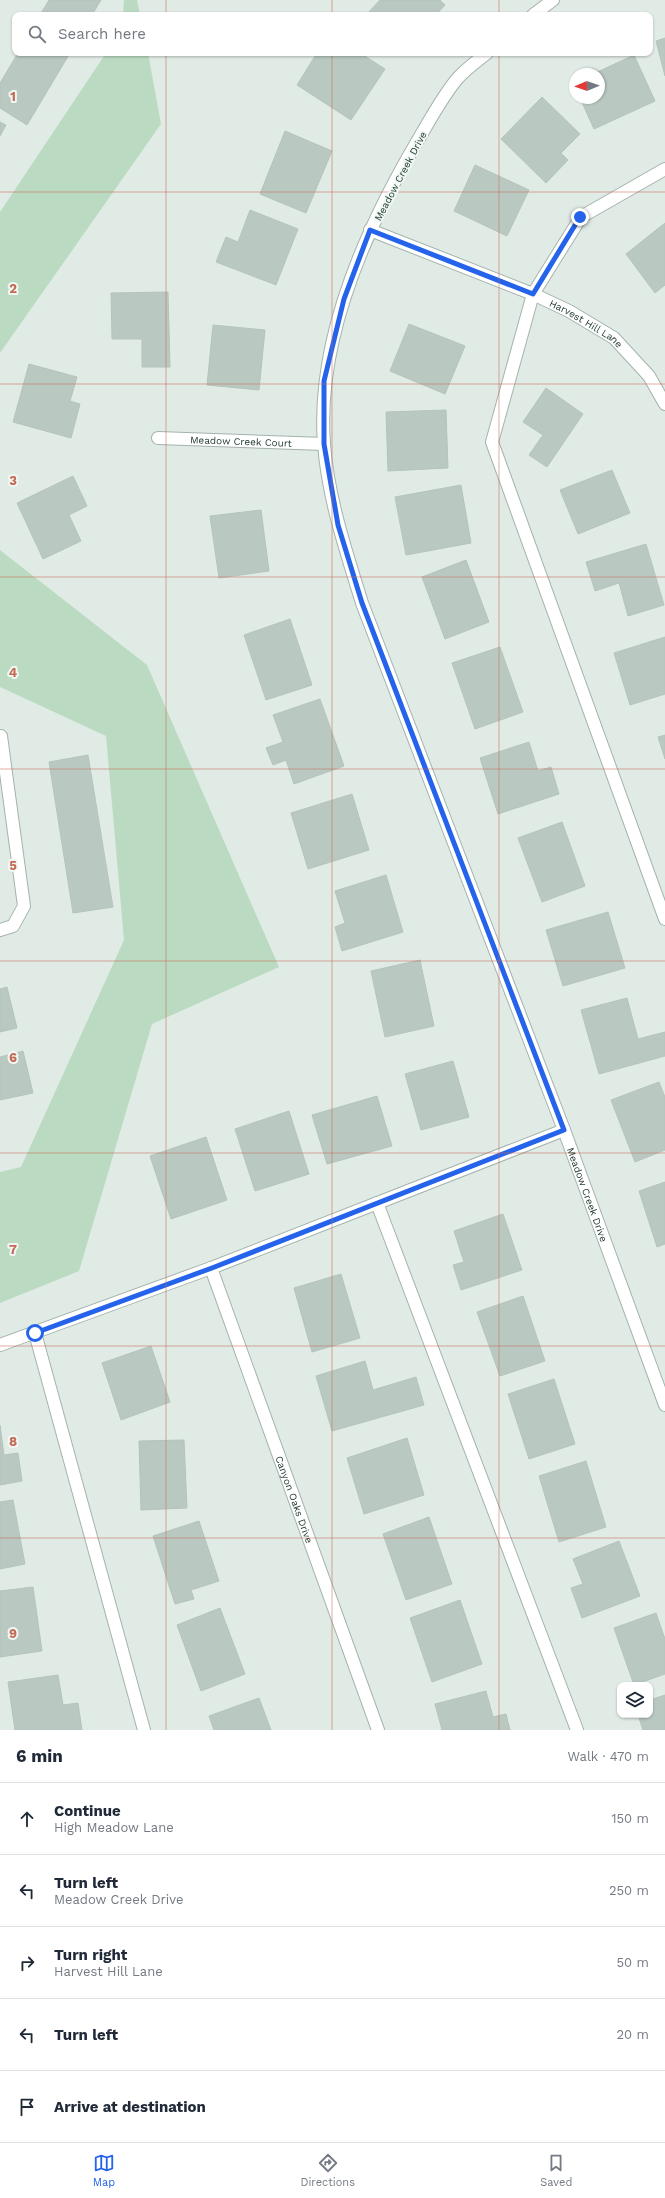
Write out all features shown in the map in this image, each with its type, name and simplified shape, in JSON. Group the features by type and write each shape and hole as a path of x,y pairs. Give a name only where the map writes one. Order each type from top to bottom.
{"street":[{"path":"537,12 553,0"},
{"name":"Meadow Creek Drive","path":"484,56 458,79 429,122 401,169 370,230 344,299 324,381 324,444 338,525 362,603 564,1130 665,1405"},
{"path":"665,169 580,217 533,294 492,442 665,919"},
{"name":"Harvest Hill Lane","path":"370,230 533,294 569,310 614,338 650,376 665,404"},
{"name":"Meadow Creek Court","path":"158,438 324,444"},
{"path":"0,930 13,926 24,906 1,736"},
{"path":"0,1345 212,1268 564,1130"},
{"path":"377,1203 577,1730"},
{"name":"Canyon Oaks Drive","path":"212,1268 378,1730"},
{"path":"35,1333 144,1730"}],"green space":[{"path":"124,0 137,0 139,12 123,12"},
{"path":"104,56 149,56 161,124 0,353 0,212"},
{"path":"0,550 147,665 279,967 152,1024 79,1271 0,1303 0,1172 21,1167 124,940 106,736 0,687"}],"building":[{"path":"49,0 101,0 94,12 42,12"},
{"path":"380,0 440,0 445,5 439,12 369,12"},
{"path":"665,38 665,76 656,41"},
{"path":"16,56 68,56 27,125 0,108 0,83"},
{"path":"315,56 365,56 385,69 351,120 297,85"},
{"path":"634,56 655,101 594,129 583,104 605,104 605,68"},
{"path":"542,97 580,134 561,153 568,160 546,183 501,139"},
{"path":"0,122 6,125 0,136"},
{"path":"285,131 332,151 306,213 260,194"},
{"path":"475,165 529,190 507,236 454,211"},
{"path":"250,210 298,229 276,285 216,262 226,237 238,242"},
{"path":"665,223 665,285 655,293 626,254"},
{"path":"168,292 170,367 142,367 142,339 112,339 111,293"},
{"path":"409,324 465,346 445,394 390,371"},
{"path":"213,325 265,330 259,390 207,385"},
{"path":"29,364 77,377 70,401 80,404 71,438 13,422"},
{"path":"546,388 583,414 547,467 529,455 543,435 523,422"},
{"path":"446,410 448,468 388,471 386,412"},
{"path":"612,470 630,513 578,534 560,490"},
{"path":"73,476 87,506 69,515 81,541 43,559 17,503"},
{"path":"461,485 471,543 406,555 395,497"},
{"path":"261,510 269,571 219,578 210,516"},
{"path":"646,544 664,605 628,616 619,583 595,591 586,562"},
{"path":"466,560 489,622 445,639 422,577"},
{"path":"290,619 312,685 266,700 244,635"},
{"path":"665,637 665,694 630,705 614,653"},
{"path":"500,647 523,712 475,729 452,663"},
{"path":"320,699 344,766 294,784 286,760 273,765 266,748 283,742 273,715"},
{"path":"665,735 665,759 658,737"},
{"path":"529,742 538,771 551,767 559,794 498,814 480,758"},
{"path":"88,755 113,907 73,913 49,762"},
{"path":"352,794 369,850 308,869 291,813"},
{"path":"562,822 585,886 542,902 518,838"},
{"path":"386,875 403,932 342,951 335,927 345,923 335,891"},
{"path":"608,912 625,968 563,986 546,930"},
{"path":"420,960 434,1026 385,1037 371,971"},
{"path":"7,987 17,1028 0,1032 0,989"},
{"path":"627,998 638,1039 665,1032 665,1056 599,1074 581,1010"},
{"path":"23,1051 33,1093 0,1100 0,1057"},
{"path":"453,1061 469,1117 421,1130 405,1074"},
{"path":"659,1082 665,1097 665,1150 635,1162 611,1100"},
{"path":"377,1096 392,1146 327,1164 312,1115"},
{"path":"289,1111 309,1174 255,1191 235,1129"},
{"path":"206,1137 227,1200 171,1219 150,1156"},
{"path":"665,1182 665,1244 657,1247 639,1191"},
{"path":"503,1214 522,1270 461,1290 453,1265 464,1262 454,1231"},
{"path":"341,1274 360,1338 312,1352 294,1288"},
{"path":"523,1296 545,1361 500,1376 477,1312"},
{"path":"151,1346 170,1402 121,1420 102,1363"},
{"path":"365,1361 373,1390 416,1377 424,1405 332,1431 316,1376"},
{"path":"554,1379 575,1444 529,1459 508,1394"},
{"path":"0,1425 4,1455 18,1453 22,1481 0,1485"},
{"path":"407,1438 424,1495 364,1514 347,1458"},
{"path":"184,1440 187,1508 141,1510 139,1441"},
{"path":"586,1461 606,1527 559,1542 539,1476"},
{"path":"13,1500 25,1564 0,1569 0,1502"},
{"path":"429,1517 452,1584 406,1600 383,1534"},
{"path":"199,1521 219,1581 191,1590 194,1599 175,1604 153,1536"},
{"path":"619,1541 640,1596 582,1618 571,1588 583,1584 573,1559"},
{"path":"33,1587 42,1651 0,1657 0,1591"},
{"path":"460,1600 482,1664 432,1682 410,1618"},
{"path":"220,1608 245,1674 201,1691 177,1625"},
{"path":"656,1613 665,1639 665,1674 642,1682 633,1682 614,1628"},
{"path":"58,1675 63,1705 78,1703 82,1730 15,1730 8,1682"},
{"path":"486,1691 493,1717 506,1714 510,1730 442,1730 435,1704"},
{"path":"665,1695 665,1730 643,1730 639,1718 653,1718 653,1699"},
{"path":"259,1698 271,1730 214,1730 209,1716"}],"route":[{"path":"35,1333 212,1268 564,1130 362,603 338,525 324,444 324,381 344,299 370,230 533,294 580,217"}]}
